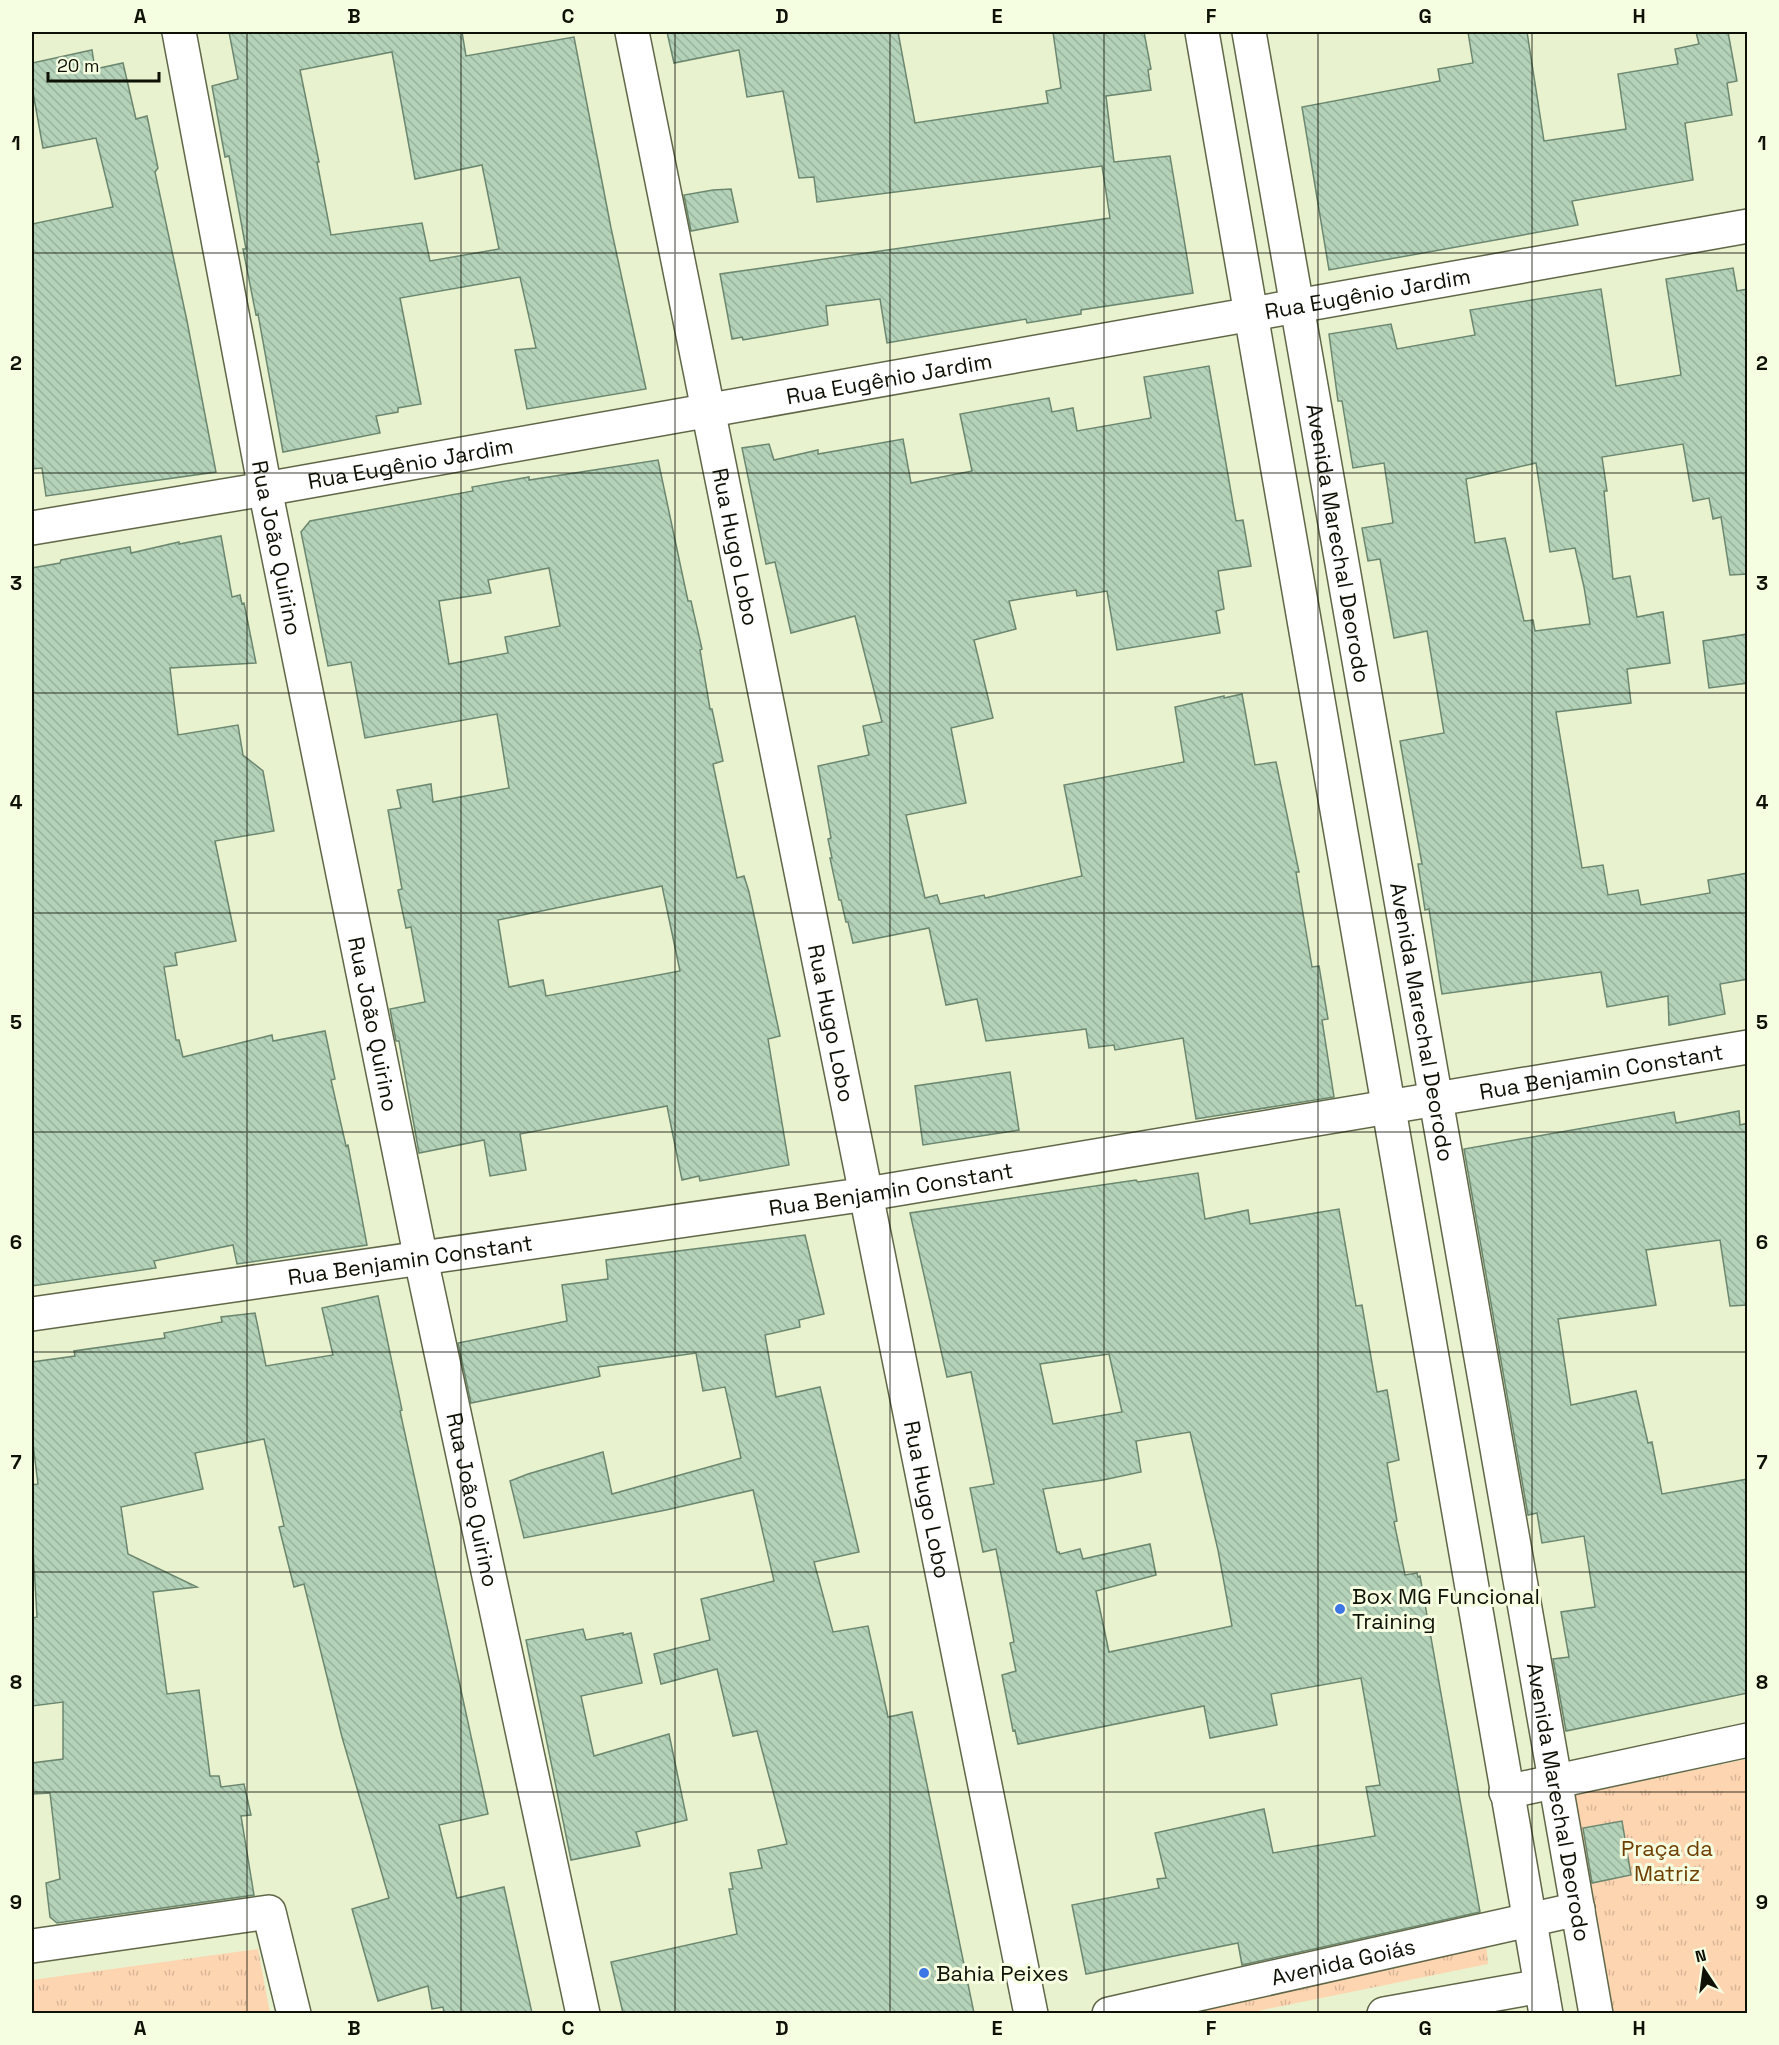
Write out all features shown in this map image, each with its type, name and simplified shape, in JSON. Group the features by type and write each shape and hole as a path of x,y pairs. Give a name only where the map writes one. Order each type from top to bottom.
{"street":[{"name":"Rua João Quirino","path":"179,32 265,489 421,1259 583,2013"},
{"name":"Rua Hugo Lobo","path":"632,32 1030,2013"},
{"path":"1202,32 1543,2000 1384,2013"},
{"name":"Avenida Marechal Deorodo","path":"1249,32 1438,1100 1596,2013"},
{"name":"Rua Eugênio Jardim","path":"32,528 265,489 1748,226"},
{"name":"Rua Benjamin Constant","path":"32,1314 867,1194 1748,1047"},
{"path":"1506,1792 1748,1740"},
{"name":"Avenida Goiás","path":"1109,2013 1578,1908"},
{"path":"32,1946 269,1912 294,2013"}],"green space":[{"name":"Praça da Matriz","path":"1747,1759 1747,2013 1611,2013 1574,1795"},
{"path":"1486,1943 1488,1964 1248,2013 1160,2014"},
{"path":"258,1949 270,2013 32,2013 32,1980"}],"building":[{"path":"229,32 462,32 466,56 574,37 611,228 646,389 527,409 515,350 536,348 520,277 400,298 421,404 398,408 398,412 376,416 380,433 283,452 258,314 256,315 243,249 246,249 229,156 225,157 212,86 238,79","holes":["392,52 415,179 482,165 499,249 430,261 422,223 331,235 300,70"]},
{"path":"667,32 898,32 915,123 1048,103 1046,91 1061,88 1053,32 1144,32 1151,69 1148,70 1151,90 1106,96 1114,162 1170,156 1193,293 1081,310 1081,314 1027,323 1026,319 887,343 880,299 826,306 828,325 743,340 742,337 732,339 720,274 1110,218 1102,166 817,202 814,177 799,178 783,91 747,97 739,50 674,63"},
{"path":"1468,32 1527,32 1544,141 1626,129 1618,74 1678,64 1675,49 1699,44 1696,32 1728,32 1737,81 1727,83 1732,115 1685,123 1693,180 1572,201 1578,225 1329,270 1302,107 1440,81 1438,69 1473,63"},
{"path":"92,50 95,69 123,63 136,119 147,116 158,168 155,172 216,472 46,496 42,468 32,469 32,224 113,207 96,138 43,148 32,87 32,63"},
{"path":"731,189 738,222 691,231 684,195"},
{"path":"1733,268 1737,291 1748,289 1748,574 1730,575 1721,517 1713,519 1709,498 1693,501 1683,444 1602,457 1607,491 1604,491 1613,579 1630,576 1637,617 1663,612 1670,663 1627,669 1631,703 1556,712 1582,868 1603,865 1608,895 1638,890 1641,905 1710,893 1708,880 1748,873 1748,979 1720,984 1725,1014 1669,1025 1668,996 1607,1007 1601,972 1442,994 1429,909 1425,910 1418,864 1422,864 1400,741 1444,733 1427,631 1394,638 1380,559 1368,561 1362,528 1393,523 1384,463 1353,468 1342,401 1338,401 1329,334 1391,324 1397,349 1475,335 1470,310 1601,289 1616,386 1681,375 1666,279","holes":["1536,463 1550,552 1575,548 1590,624 1535,631 1533,620 1524,621 1505,538 1475,543 1466,479"]},
{"path":"1209,366 1236,521 1243,520 1251,566 1218,571 1224,609 1216,611 1220,633 1117,650 1107,591 1077,596 1076,590 1009,601 1016,629 974,640 993,718 951,728 966,803 906,815 925,898 937,895 940,904 984,895 985,898 1082,876 1064,785 1184,762 1175,707 1242,694 1255,765 1276,762 1299,872 1296,872 1312,967 1319,966 1328,1019 1322,1020 1334,1097 1196,1119 1183,1038 1115,1050 1114,1045 1089,1048 1086,1029 986,1041 977,999 946,1005 929,928 853,943 841,900 839,900 830,858 832,858 828,839 831,838 818,766 869,755 863,726 882,722 855,616 791,633 775,562 766,564 742,448 769,444 774,460 818,450 818,454 903,439 911,483 972,471 960,414 1049,398 1052,412 1073,408 1077,431 1151,418 1144,377"},
{"path":"658,460 688,601 691,601 702,649 700,650 710,709 712,709 723,761 713,764 737,878 744,876 749,892 780,1036 768,1039 789,1165 700,1181 699,1176 682,1180 667,1106 520,1134 526,1170 490,1176 484,1140 419,1153 399,1041 396,1041 390,1009 425,1002 411,927 406,928 398,890 402,889 388,810 401,808 397,790 431,784 433,802 509,788 497,714 365,738 351,662 328,666 301,532 310,521 473,491 472,487 529,477 529,480","holes":["549,568 560,626 505,637 508,653 449,664 439,601 491,593 488,580","662,886 680,971 546,996 543,980 509,987 498,920"]},
{"path":"221,536 232,597 240,595 242,604 244,603 256,663 170,668 178,735 238,725 243,755 263,771 274,831 215,841 236,941 175,953 177,965 164,967 176,1040 179,1040 183,1057 272,1035 273,1041 325,1031 335,1079 331,1080 346,1146 348,1145 367,1245 237,1264 233,1245 154,1261 156,1268 32,1286 32,568 130,547 131,553 179,542 179,544"},
{"path":"1748,634 1748,683 1709,688 1703,641"},
{"path":"1010,1072 1019,1130 923,1145 915,1086"},
{"path":"1739,1111 1740,1125 1748,1123 1748,1305 1730,1306 1720,1240 1646,1250 1656,1305 1558,1319 1571,1405 1636,1391 1648,1443 1652,1442 1662,1494 1748,1479 1748,1693 1566,1731 1553,1659 1569,1657 1561,1612 1595,1607 1584,1536 1542,1543 1537,1513 1528,1515 1464,1149 1674,1112 1676,1123"},
{"path":"1198,1173 1205,1219 1248,1210 1250,1224 1339,1209 1356,1306 1362,1305 1377,1392 1387,1390 1399,1460 1387,1463 1397,1521 1394,1522 1405,1575 1417,1573 1418,1577 1420,1576 1480,1912 1242,1965 1238,1943 1086,1974 1072,1905 1159,1888 1157,1879 1166,1878 1155,1833 1264,1809 1273,1853 1375,1836 1366,1787 1380,1785 1361,1678 1271,1694 1277,1725 1210,1738 1204,1706 1018,1744 1015,1730 1013,1731 1002,1675 1016,1671 1010,1643 1014,1642 1008,1610 996,1549 983,1552 970,1488 994,1484 971,1372 947,1377 910,1213 1136,1180 1138,1182","holes":["1109,1354 1122,1412 1053,1424 1040,1364","1190,1432 1218,1550 1232,1626 1109,1652 1096,1591 1156,1575 1150,1544 1083,1559 1080,1549 1060,1554 1057,1552 1043,1489 1141,1472 1136,1441"]},
{"path":"805,1235 824,1314 799,1320 800,1327 765,1335 776,1397 820,1387 859,1552 814,1562 833,1632 868,1626 888,1717 912,1712 974,2013 623,2013 611,1962 737,1934 729,1889 733,1889 730,1873 762,1868 758,1850 787,1844 757,1731 733,1736 717,1669 661,1684 654,1654 710,1640 701,1599 774,1581 753,1490 524,1538 510,1481 528,1474 603,1452 612,1494 741,1458 725,1387 703,1391 696,1353 598,1367 600,1376 597,1377 471,1403 458,1343 567,1321 562,1285 608,1279 606,1260"},
{"path":"378,1296 402,1410 400,1411 488,1814 439,1825 457,1898 504,1887 532,2013 444,2013 443,2007 432,2009 428,1986 378,2001 352,1909 389,1898 342,1737 304,1584 294,1587 279,1527 284,1526 264,1439 195,1453 203,1489 121,1507 128,1554 197,1587 153,1592 167,1694 199,1690 210,1776 219,1776 221,1787 244,1784 251,1815 241,1816 254,1895 57,1923 50,1917 46,1883 60,1879 50,1793 33,1794 32,1763 63,1759 63,1702 32,1706 32,1618 37,1617 32,1549 32,1485 38,1484 32,1436 32,1362 75,1356 74,1351 165,1338 164,1333 222,1322 221,1317 255,1313 266,1366 333,1355 322,1308"},
{"path":"583,1629 586,1640 631,1633 642,1683 581,1696 594,1756 669,1734 687,1820 636,1832 640,1846 571,1860 526,1640"},
{"path":"1622,1821 1631,1875 1592,1883 1583,1828"}],"place":[{"name":"Box MG Funcional Training","path":"1340,1609"},
{"name":"Bahia Peixes","path":"924,1973"}]}
